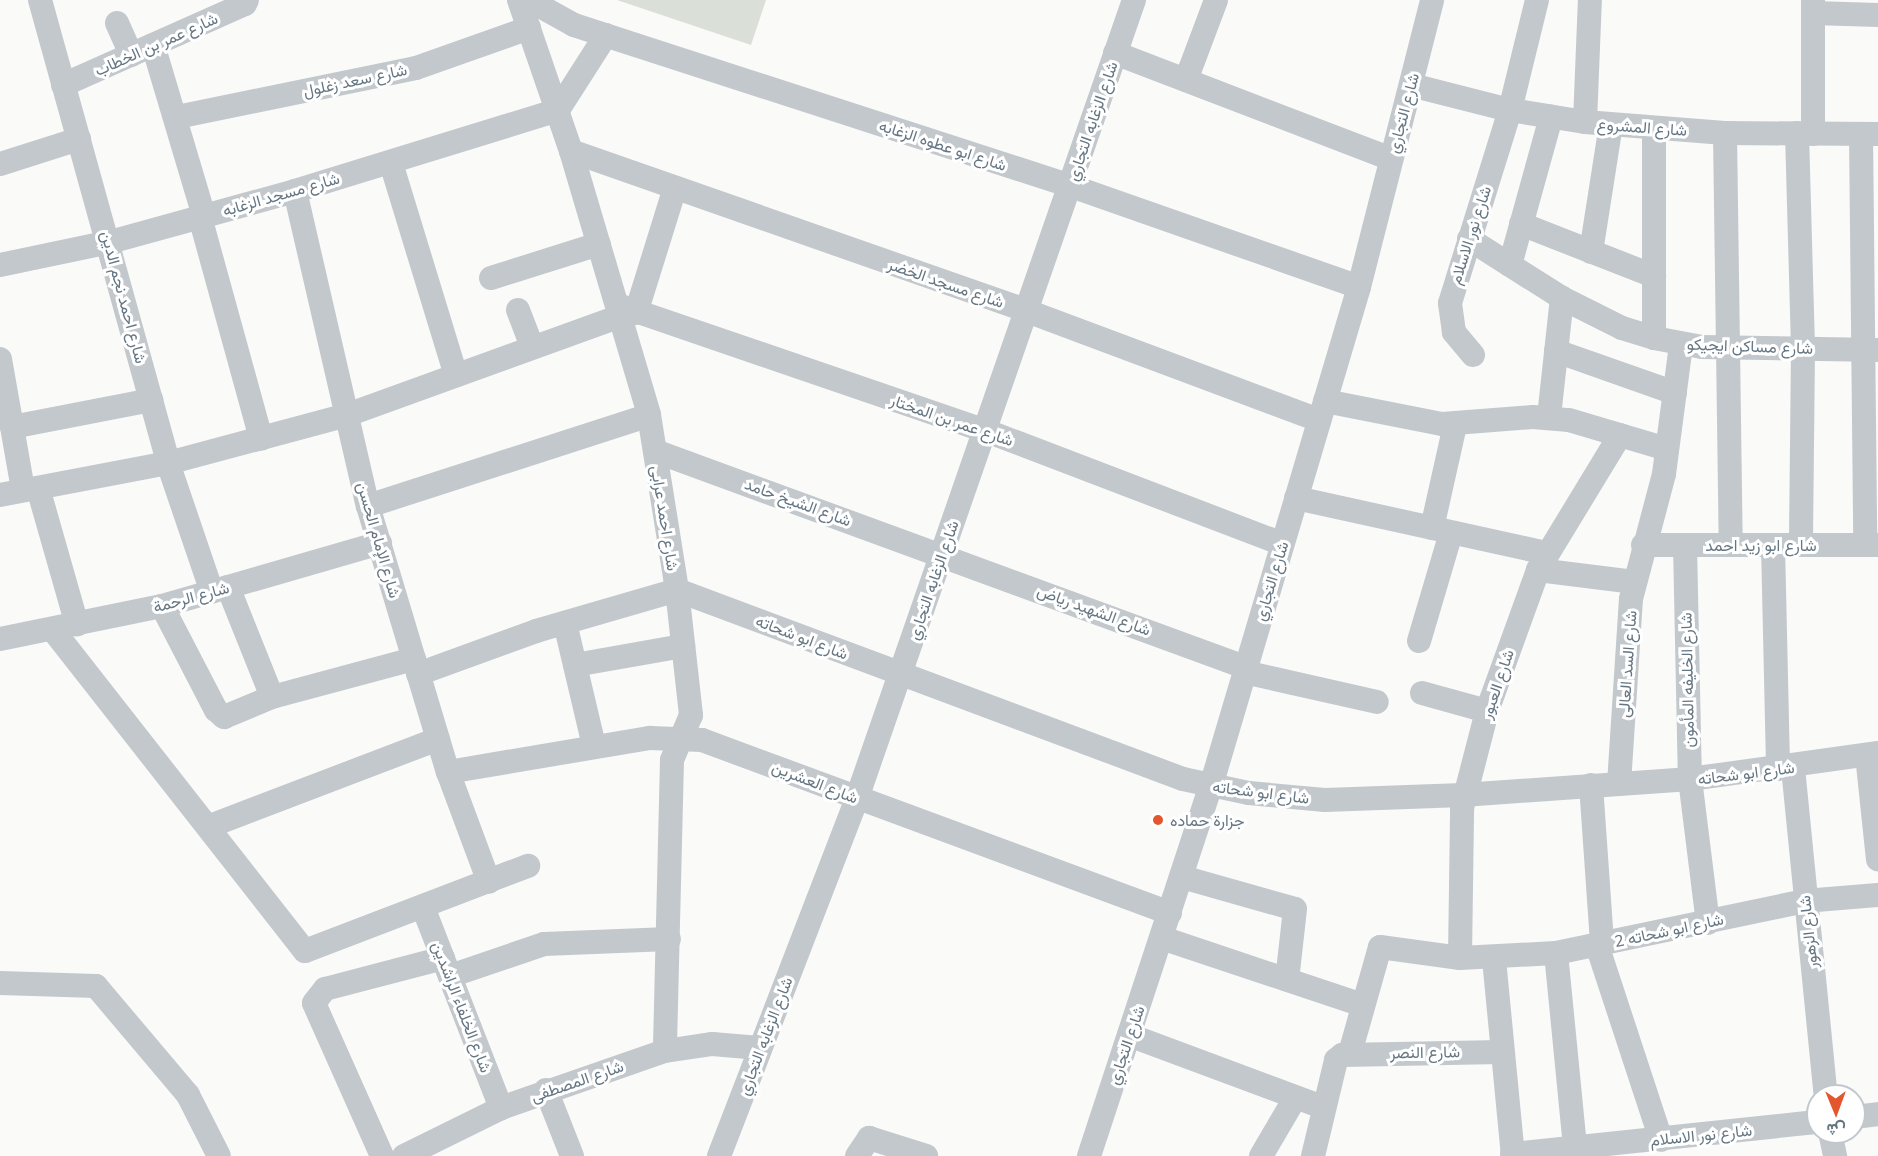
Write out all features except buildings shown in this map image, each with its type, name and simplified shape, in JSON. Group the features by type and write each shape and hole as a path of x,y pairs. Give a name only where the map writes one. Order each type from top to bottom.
{"street":[{"name":"شارع احمد نجم الدين","path":"40,0 63,86 110,242 168,463 220,590 272,697"},
{"name":"شارع عمر بن الخطاب","path":"63,86 245,4 247,0"},
{"name":"شارع احمد عرابى","path":"519,0 558,110 599,244 625,311 649,416 677,590 691,715 672,760 665,1051"},
{"name":"شارع ابو عطوه الزغابه","path":"529,0 574,25 1071,186 1359,287"},
{"name":"شارع الزغابه التجاري","path":"719,1156 857,798 1134,0"},
{"path":"1186,80 1216,0"},
{"name":"شارع التجاري","path":"1089,1156 1211,786 1359,287 1432,0"},
{"name":"شارع نور الاسلام","path":"1473,355 1454,332 1449,312 1469,239 1510,110 1537,0"},
{"path":"1585,122 1590,0"},
{"path":"1801,545 1805,134 1813,6 1878,15"},
{"path":"117,23 131,55"},
{"name":"شارع سعد زغلول","path":"177,117 416,68 529,28"},
{"path":"558,110 606,35"},
{"path":"153,45 177,117 261,439"},
{"path":"1115,53 1391,159"},
{"name":"شارع المشروع","path":"1411,84 1510,110 1611,125 1725,133 1870,134"},
{"name":"شارع مسجد الزغابه","path":"0,265 110,242 202,217 391,163 558,110"},
{"path":"1510,266 1551,117"},
{"path":"1591,252 1611,125"},
{"path":"1654,129 1654,338"},
{"path":"1725,133 1731,545"},
{"path":"1870,134 1872,545"},
{"path":"0,164 79,139"},
{"name":"شارع مسجد الخضر","path":"571,151 1027,311 1322,410 1455,425 1549,417 1667,449"},
{"path":"391,163 456,375"},
{"path":"21,491 168,463 347,416 625,311 675,188"},
{"name":"شارع الإمام الحسن","path":"295,191 369,506 448,772 489,882"},
{"path":"1521,224 1654,276"},
{"name":"شارع مساكن ايجيكو","path":"1469,239 1562,298 1622,328 1654,338 1681,344 1728,348 1871,350"},
{"path":"491,278 599,244"},
{"path":"1549,417 1562,298"},
{"path":"518,310 532,347"},
{"name":"شارع عمر بن المختار","path":"625,311 984,430 1282,544"},
{"path":"1643,545 1658,498 1681,344"},
{"path":"1556,351 1675,393"},
{"path":"0,359 8,429 21,491 77,625"},
{"path":"8,429 151,400"},
{"path":"369,506 649,416"},
{"path":"1419,641 1441,531 1455,425"},
{"name":"شارع العبور","path":"1460,958 1463,795 1487,711 1542,561 1620,435"},
{"name":"شارع الشيخ حامد","path":"655,451 942,554"},
{"path":"1296,498 1441,531 1542,561 1634,582"},
{"name":"شارع الرحمة","path":"0,639 162,606 380,543"},
{"name":"شارع ابو زيد احمد","path":"1643,545 1872,545"},
{"name":"شارع السد العالى","path":"1618,784 1634,582 1643,545"},
{"name":"شارع الخليفه المأمون","path":"1685,545 1690,779 1708,923"},
{"name":"شارع الزهور","path":"1773,545 1786,768 1825,1084"},
{"name":"شارع الشهيد رياض","path":"942,554 1245,669 1377,702"},
{"path":"162,606 219,715 229,716 272,697 416,667 677,590"},
{"name":"شارع ابو شحاته","path":"677,590 900,674 1211,786 1325,800 1463,795 1690,779 1786,768 1873,754"},
{"path":"565,623 594,746"},
{"path":"53,630 210,826 305,951 528,866"},
{"path":"575,665 683,645"},
{"path":"1422,693 1487,711"},
{"name":"شارع العشرين","path":"448,772 594,746 680,737 723,745 857,798 1170,913"},
{"path":"210,826 438,739"},
{"path":"1873,754 1878,859"},
{"path":"1591,786 1600,945 1661,1140"},
{"path":"1182,877 1295,909 1287,980"},
{"name":"شارع ابو شحاته 2","path":"1362,1005 1380,947 1460,958 1494,959 1600,945 1804,901 1878,895"},
{"name":"شارع الخلفاء الراشدين","path":"423,907 501,1108"},
{"path":"1162,938 1362,1005 1350,1053 1336,1060 1313,1156"},
{"path":"382,1156 314,1004 325,989 446,967 544,944 669,939"},
{"path":"1556,952 1576,1151"},
{"path":"1494,959 1513,1155"},
{"path":"0,982 96,986 188,1095 219,1156"},
{"path":"1129,1035 1323,1107"},
{"name":"شارع المصطفى","path":"404,1156 501,1108 546,1090 665,1051 712,1044 760,1048"},
{"name":"شارع النصر","path":"1350,1053 1502,1052"},
{"path":"546,1090 572,1156"},
{"path":"1261,1156 1295,1098"},
{"name":"شارع نور الاسلام","path":"1513,1155 1576,1151 1806,1123"},
{"path":"857,1156 869,1138 926,1156"}],"shaded area":[{"path":"617,0 766,0 751,45"}],"place":[{"name":"جزارة حماده","path":"1158,820"}]}
